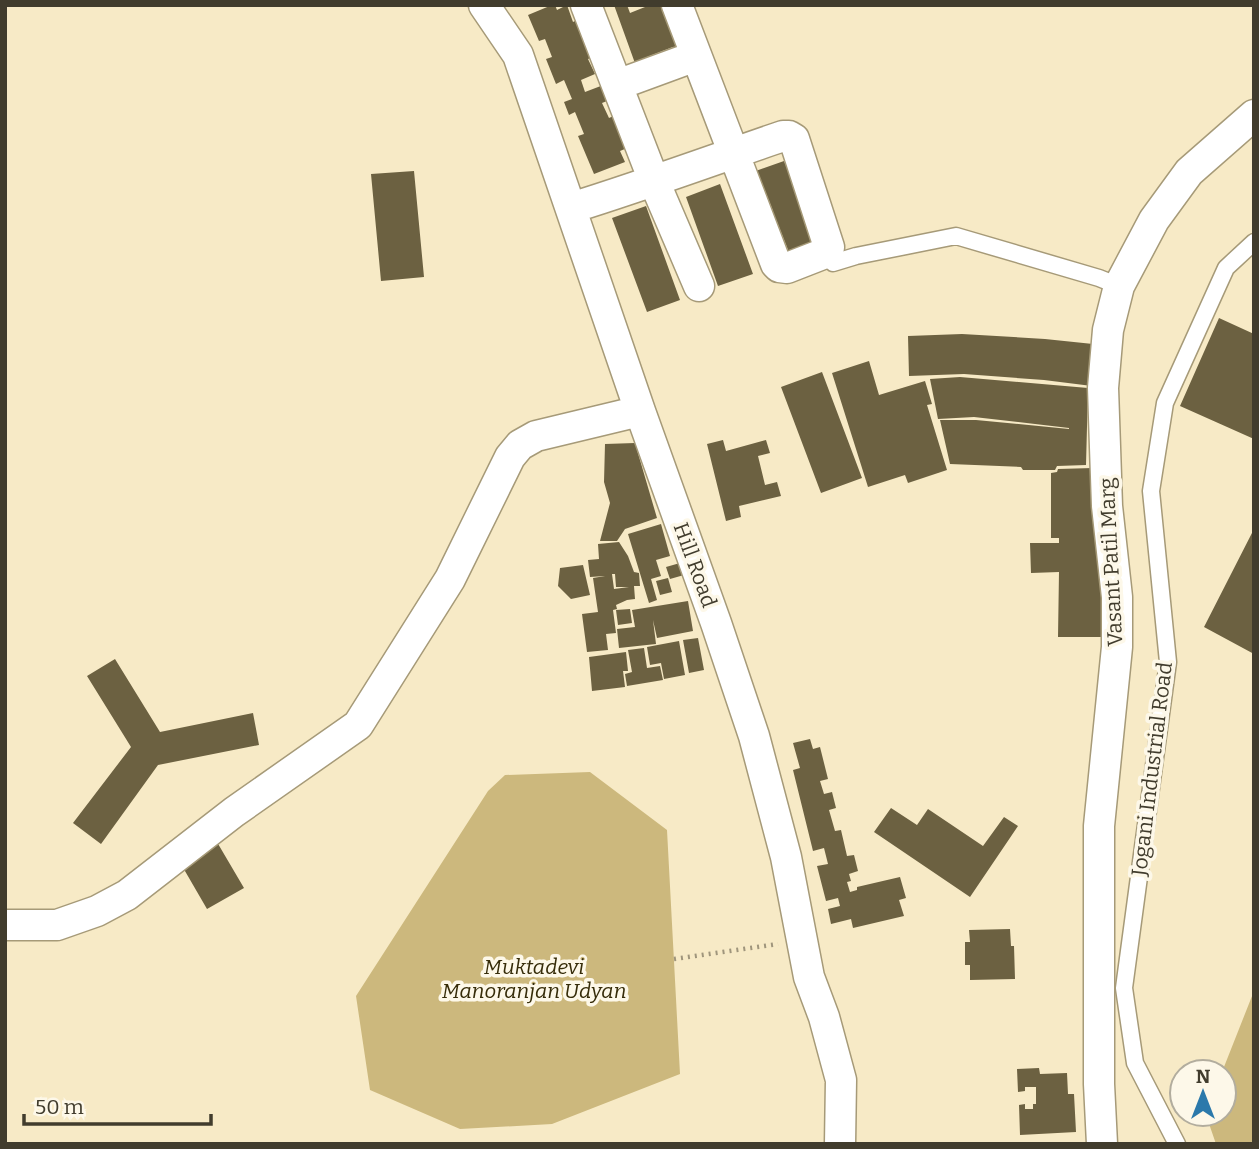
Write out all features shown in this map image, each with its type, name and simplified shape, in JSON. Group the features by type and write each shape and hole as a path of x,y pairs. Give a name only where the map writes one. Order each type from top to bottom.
{"street":[{"path":"586,5 654,180 699,286"},
{"path":"571,208 733,153 677,5"},
{"name":"Hill Road","path":"487,6 518,55 754,737 786,857 809,977 842,1080 839,1144"},
{"path":"617,85 696,56"},
{"name":"Vasant Patil Marg","path":"1102,1144 1099,1084 1099,826 1117,647 1117,597 1107,506 1103,388 1108,330 1119,286 1154,220 1189,172 1254,115"},
{"path":"5,925 57,925 96,911 127,895 234,812 358,725 450,579 510,457 520,444 536,436 640,411"}],"lane":[{"path":"833,263 956,236 1119,286"},
{"name":"Jogani Industrial Road","path":"1177,1144 1135,1063 1124,988 1168,663 1151,491 1165,403 1226,268 1254,242"}],"path":[{"path":"674,959 803,940"}],"green space":[{"name":"Muktadevi Manoranjan Udyan","path":"590,772 667,830 680,1074 552,1124 460,1129 370,1090 356,996 488,791 505,775"},
{"path":"1254,991 1254,1144 1216,1144 1210,1128 1238,1128 1238,1058 1228,1058"}],"building":[{"path":"555,5 557,10 567,5 573,22 581,18 597,55 588,59 595,74 581,80 585,92 606,84 612,99 602,103 609,118 618,114 632,146 620,151 625,162 594,174 578,136 584,134 575,112 569,115 564,102 572,99 564,80 556,84 546,59 552,57 545,39 539,41 528,15"},
{"path":"614,5 627,5 630,13 650,5 665,5 688,54 677,57 673,47 647,57 648,62 636,66"},
{"path":"784,161 789,173 796,170 815,241 789,265 784,251 788,250 777,222 773,224 769,213 773,211 763,186 759,187 753,172"},
{"path":"414,171 424,277 381,281 371,174"},
{"path":"720,184 753,274 718,286 686,197"},
{"path":"646,206 680,300 647,312 612,218"},
{"path":"1219,318 1254,334 1254,439 1180,406"},
{"path":"962,334 1093,344 1092,386 964,374 909,376 908,336"},
{"path":"869,361 879,395 925,381 932,404 927,405 947,470 908,483 905,475 868,487 832,373"},
{"path":"822,372 862,478 821,493 781,387"},
{"path":"960,377 1088,388 1086,465 1057,466 1055,470 1023,470 1021,467 950,464 940,420 976,420 1069,429 974,417 938,419 930,379"},
{"path":"723,440 726,451 766,440 770,453 758,456 765,485 777,482 781,496 739,506 741,517 726,521 707,444"},
{"path":"635,443 657,518 625,529 617,541 600,541 610,503 604,482 605,444"},
{"path":"1093,468 1109,637 1058,637 1059,572 1031,573 1030,543 1059,543 1059,538 1051,538 1051,473 1057,472 1058,469"},
{"path":"661,524 670,556 656,560 661,576 651,579 657,600 649,603 628,534"},
{"path":"1254,529 1254,654 1204,627"},
{"path":"619,542 634,572 639,573 640,586 634,586 635,599 616,605 617,609 613,610 616,633 606,634 608,650 587,652 582,614 598,612 593,578 605,576 590,577 588,560 599,559 598,544","holes":["612,574 615,574 616,587 629,587 614,589"]},
{"path":"680,563 684,575 670,579 666,567"},
{"path":"583,565 590,595 571,599 558,586 560,568"},
{"path":"668,578 672,592 660,595 656,581"},
{"path":"688,601 693,631 657,638 653,620 656,644 619,648 617,629 635,627 632,610"},
{"path":"630,609 632,623 618,625 616,610"},
{"path":"698,638 704,670 689,673 683,640"},
{"path":"679,641 685,675 664,679 661,663 650,665 647,647"},
{"path":"644,648 647,668 660,666 663,680 627,686 625,674 632,672 628,650"},
{"path":"626,652 628,671 623,671 625,687 592,691 589,657"},
{"path":"115,659 160,732 253,713 259,745 158,765 101,844 73,823 131,747 87,676"},
{"path":"810,739 813,749 820,747 828,779 820,781 824,794 832,792 836,808 829,810 835,831 841,830 847,856 854,855 858,871 849,874 851,881 847,882 850,892 857,890 857,887 900,877 906,898 899,900 904,916 853,928 851,919 831,924 828,909 840,906 838,898 826,901 817,866 828,864 824,848 813,851 793,770 800,768 793,743"},
{"path":"891,808 917,825 928,809 983,846 1004,817 1018,826 970,897 874,832"},
{"path":"214,837 244,888 207,909 178,859"},
{"path":"1010,929 1011,946 1014,946 1015,979 970,980 970,965 965,965 965,942 970,942 969,930"},
{"path":"1039,1068 1040,1074 1067,1073 1068,1094 1074,1094 1076,1132 1020,1135 1019,1105 1025,1104 1025,1109 1033,1109 1033,1104 1036,1104 1036,1087 1025,1087 1025,1091 1018,1092 1017,1069"}]}
